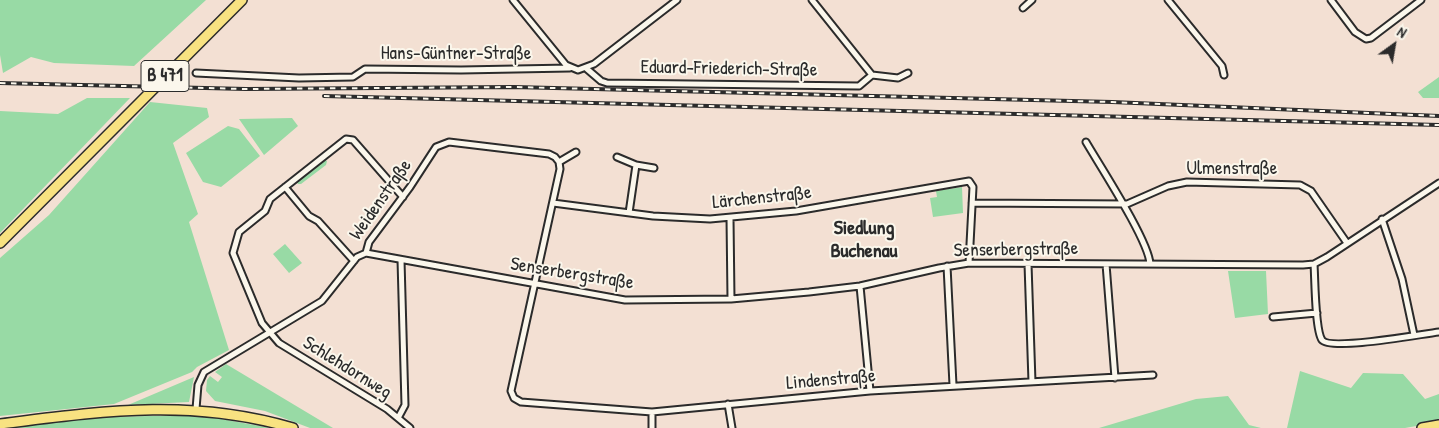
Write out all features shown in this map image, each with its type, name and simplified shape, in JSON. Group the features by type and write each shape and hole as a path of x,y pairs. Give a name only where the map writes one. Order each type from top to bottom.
{"main road":[{"name":"B 471","path":"0,243 242,0"},
{"path":"0,424 106,410 196,409 247,417 293,428"},
{"path":"1422,428 1439,425"}],"street":[{"path":"514,0 570,68"},
{"path":"587,69 677,0"},
{"path":"812,0 872,75 898,78 908,73"},
{"path":"1023,8 1032,0"},
{"path":"1168,0 1222,66 1224,75"},
{"path":"1331,0 1355,32 1366,39 1371,38 1421,0"},
{"name":"Hans-Güntner-Straße","path":"196,73 299,78 353,78 365,68 461,70 587,69"},
{"name":"Eduard-Friederich-Straße","path":"587,69 601,81 607,83 859,86 872,75"},
{"path":"269,332 234,259 234,247 242,229 265,211 270,199 346,139 353,140 403,197"},
{"name":"Weidenstraße","path":"196,409 198,385 204,372 322,301 354,261 366,253 369,242 403,197 433,151 444,142 549,154 559,162"},
{"path":"1086,142 1150,256 1150,264"},
{"path":"535,285 560,169 559,162 576,152"},
{"path":"616,157 636,165 654,168"},
{"path":"629,212 636,165"},
{"name":"Lärchenstraße","path":"553,202 683,218 730,218 796,211 965,181 972,183 972,203"},
{"name":"Ulmenstraße","path":"972,203 1127,204 1170,186 1187,182 1300,185 1311,191 1347,243"},
{"path":"1439,183 1314,264 1320,337 1324,342 1330,345 1439,332"},
{"path":"285,187 309,216 318,221 354,261"},
{"path":"969,263 972,203"},
{"path":"730,218 730,299"},
{"path":"1382,220 1402,279 1414,335"},
{"name":"Senserbergstraße","path":"366,253 625,300 730,299 860,286 946,266 969,263 1314,264"},
{"path":"398,418 403,410 405,399 401,260"},
{"path":"1028,264 1032,382"},
{"path":"1106,264 1114,378"},
{"path":"946,266 954,385"},
{"name":"Lindenstraße","path":"535,285 511,391 514,398 521,402 652,412 870,391 1153,375"},
{"path":"860,286 870,391"},
{"path":"1273,317 1317,313"},
{"name":"Schlehdornweg","path":"269,332 279,343 398,418 410,428"},
{"path":"728,404 732,428"},
{"path":"652,412 652,428"}],"green space":[{"path":"0,0 206,0 134,66 54,63 31,57 3,73 0,55"},
{"path":"1439,77 1439,98 1423,98 1418,92"},
{"path":"87,98 130,98 0,233 0,111 58,114"},
{"path":"150,102 207,108 209,117 173,143 198,214 189,222 229,350 197,367 192,372 114,404 0,416 0,258 49,215"},
{"path":"292,118 298,126 264,155 239,119"},
{"path":"228,126 239,129 260,156 221,187 203,182 186,153"},
{"path":"323,159 327,161 326,165 301,184 298,184 296,181"},
{"path":"962,187 963,213 933,217 930,198 937,197 936,191"},
{"path":"285,244 302,263 289,273 273,254"},
{"path":"1228,271 1266,271 1268,314 1235,318"},
{"path":"226,364 333,428 310,428 265,411 215,401 206,391 207,380 210,376 218,382 222,377 215,372"},
{"path":"1300,371 1351,388 1363,373 1403,374 1425,399 1439,394 1439,422 1405,428 1287,428"},
{"path":"194,377 189,402 128,405"},
{"path":"1228,396 1249,425 1261,428 1099,428 1196,399"},
{"path":"199,415 271,428 9,428 101,417"}],"railway":[{"path":"0,83 246,89 514,87 1112,102 1439,116"},
{"path":"324,96 1439,125"}],"district":[{"name":"Siedlung Buchenau","path":"864,240"}]}
